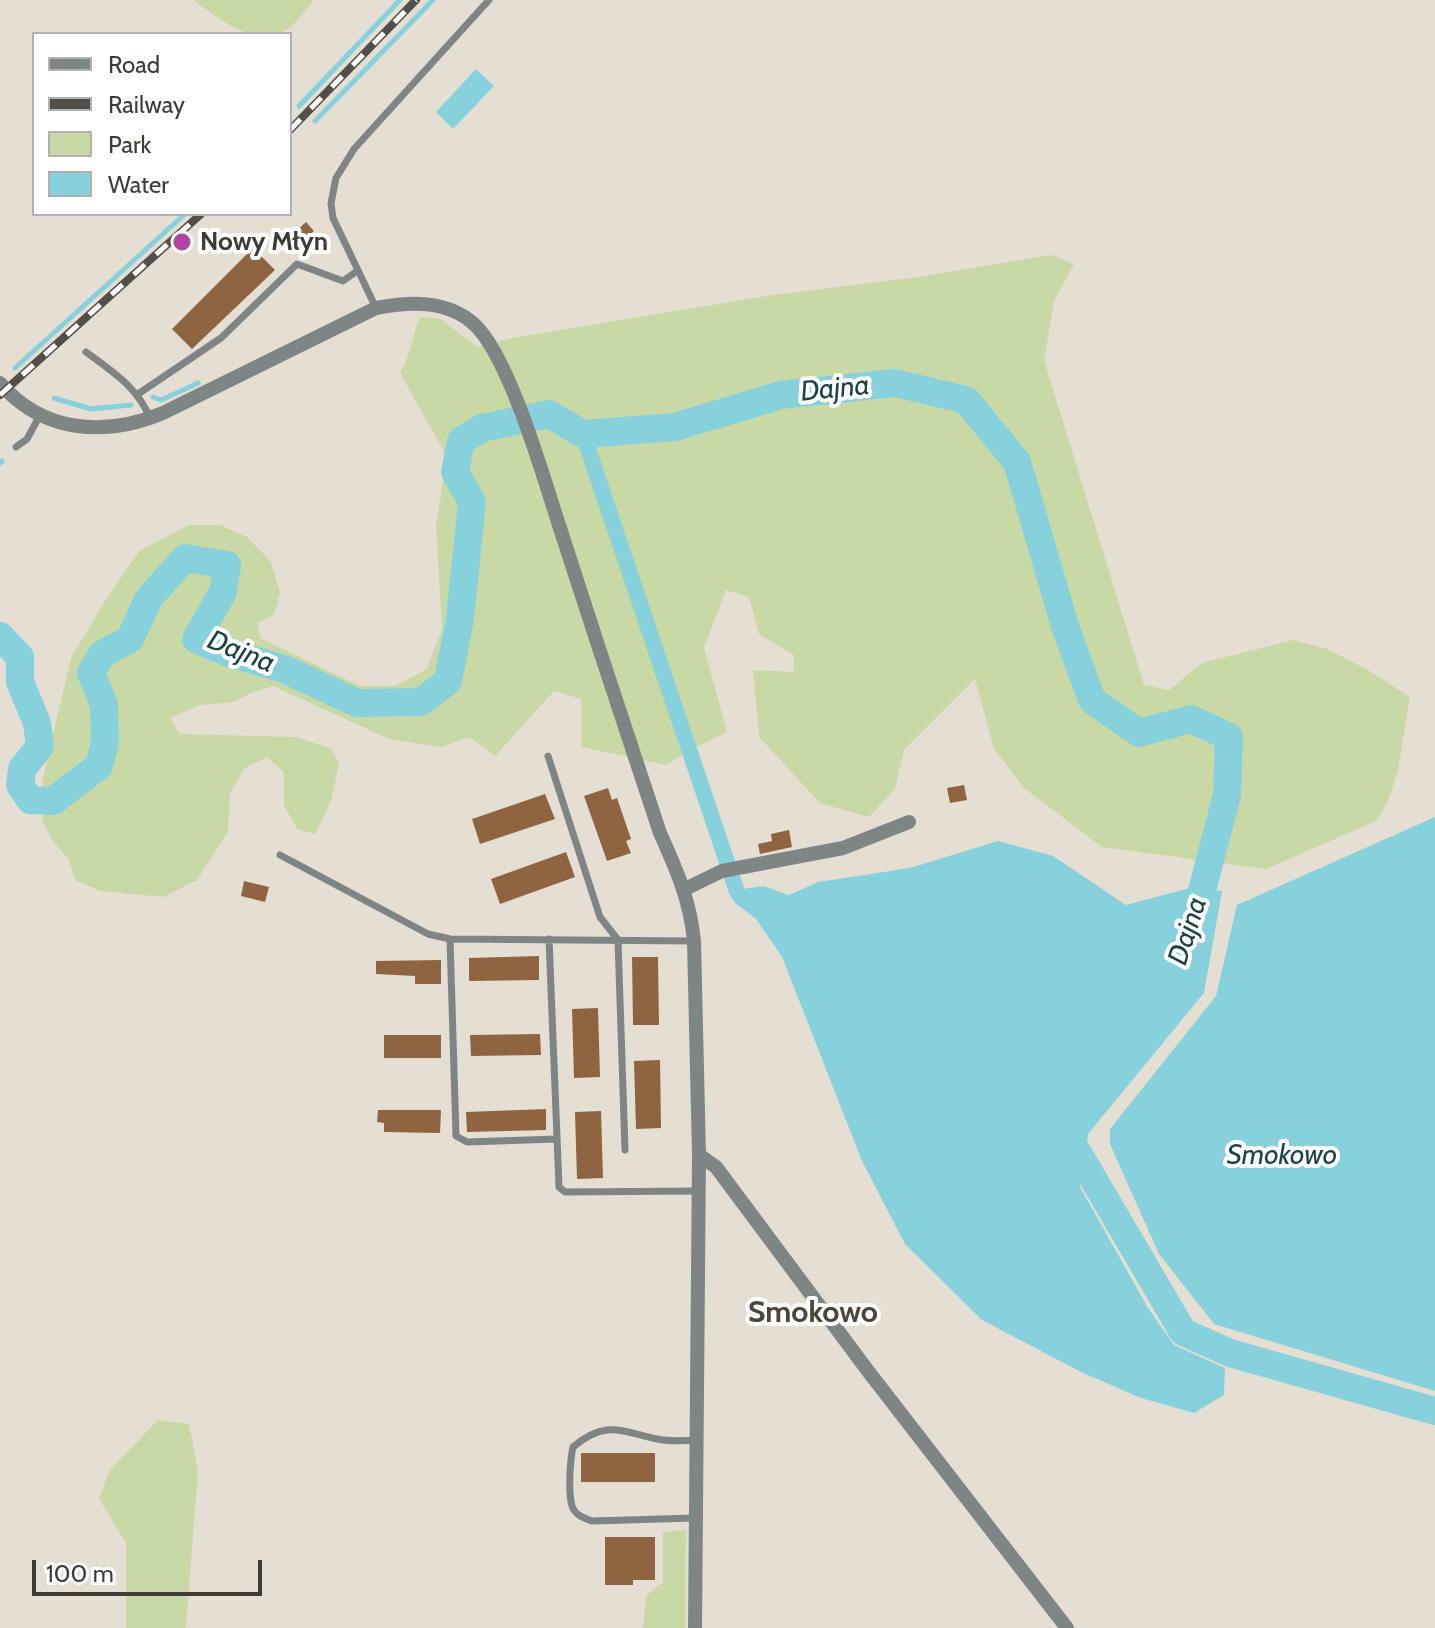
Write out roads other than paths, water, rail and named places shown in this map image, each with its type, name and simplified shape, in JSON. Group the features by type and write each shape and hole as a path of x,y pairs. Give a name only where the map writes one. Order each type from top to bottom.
{"street":[{"path":"0,383 40,415 64,424 94,429 124,426 150,418 376,308 403,303 427,304 461,314 475,324 491,344 535,453 660,833 691,910 699,1155 695,1628"},
{"path":"685,889 722,871 843,848 909,822"},
{"path":"699,1155 716,1167 868,1371 1067,1628"}],"lane":[{"path":"376,308 333,218 331,203 336,178 363,137 489,0"},
{"path":"138,394 221,338 297,264 343,281 357,271"},
{"path":"86,352 138,394 150,418"},
{"path":"16,447 27,439 40,415"},
{"path":"548,756 600,917 618,940 625,1150"},
{"path":"280,855 428,934 450,939 694,941"},
{"path":"450,939 456,1136 467,1142 557,1139"},
{"path":"549,939 559,1187 565,1192 699,1191"},
{"path":"695,1518 592,1521 579,1515 572,1505 571,1459 573,1447 583,1438 608,1428 658,1439 696,1440"}],"water":[{"path":"476,69 494,86 453,129 436,112"},
{"name":"Smokowo","path":"1435,817 1435,1391 1214,1324 1159,1254 1110,1144 1110,1129 1216,996 1237,905"},
{"path":"998,841 1053,856 1126,905 1190,888 1222,891 1204,993 1088,1134 1080,1187 1148,1308 1174,1345 1225,1368 1224,1395 1194,1413 1141,1398 1081,1372 982,1320 905,1244 862,1161 782,957 756,919 734,902 728,891 764,886 789,895 818,882 910,868"}],"waterway":[{"path":"299,106 400,0"},
{"path":"315,121 433,0"},
{"path":"15,368 183,216"},
{"path":"153,397 161,400 198,383"},
{"name":"Dajna","path":"0,636 20,657 20,682 37,723 40,746 22,769 20,785 30,800 53,801 99,766 105,742 104,705 91,673 102,654 130,639 149,598 185,558 227,565 223,592 196,639 229,653 284,669 357,703 421,702 448,681 460,619 472,502 455,472 461,441 482,428 549,414 583,434 675,427 781,395 895,383 966,400 1017,462 1065,626 1092,700 1139,733 1191,719 1229,737 1227,795 1193,925"},
{"path":"54,398 91,409 131,405"},
{"path":"583,434 736,889"},
{"name":"Dajna","path":"1075,1129 1070,1139 1183,1332 1230,1353 1435,1411"}],"railway":[{"path":"292,128 416,0"},
{"path":"0,395 199,216"}],"place":[{"name":"Nowy Młyn","path":"182,242"}],"district":[{"name":"Smokowo","path":"813,1313"}]}
